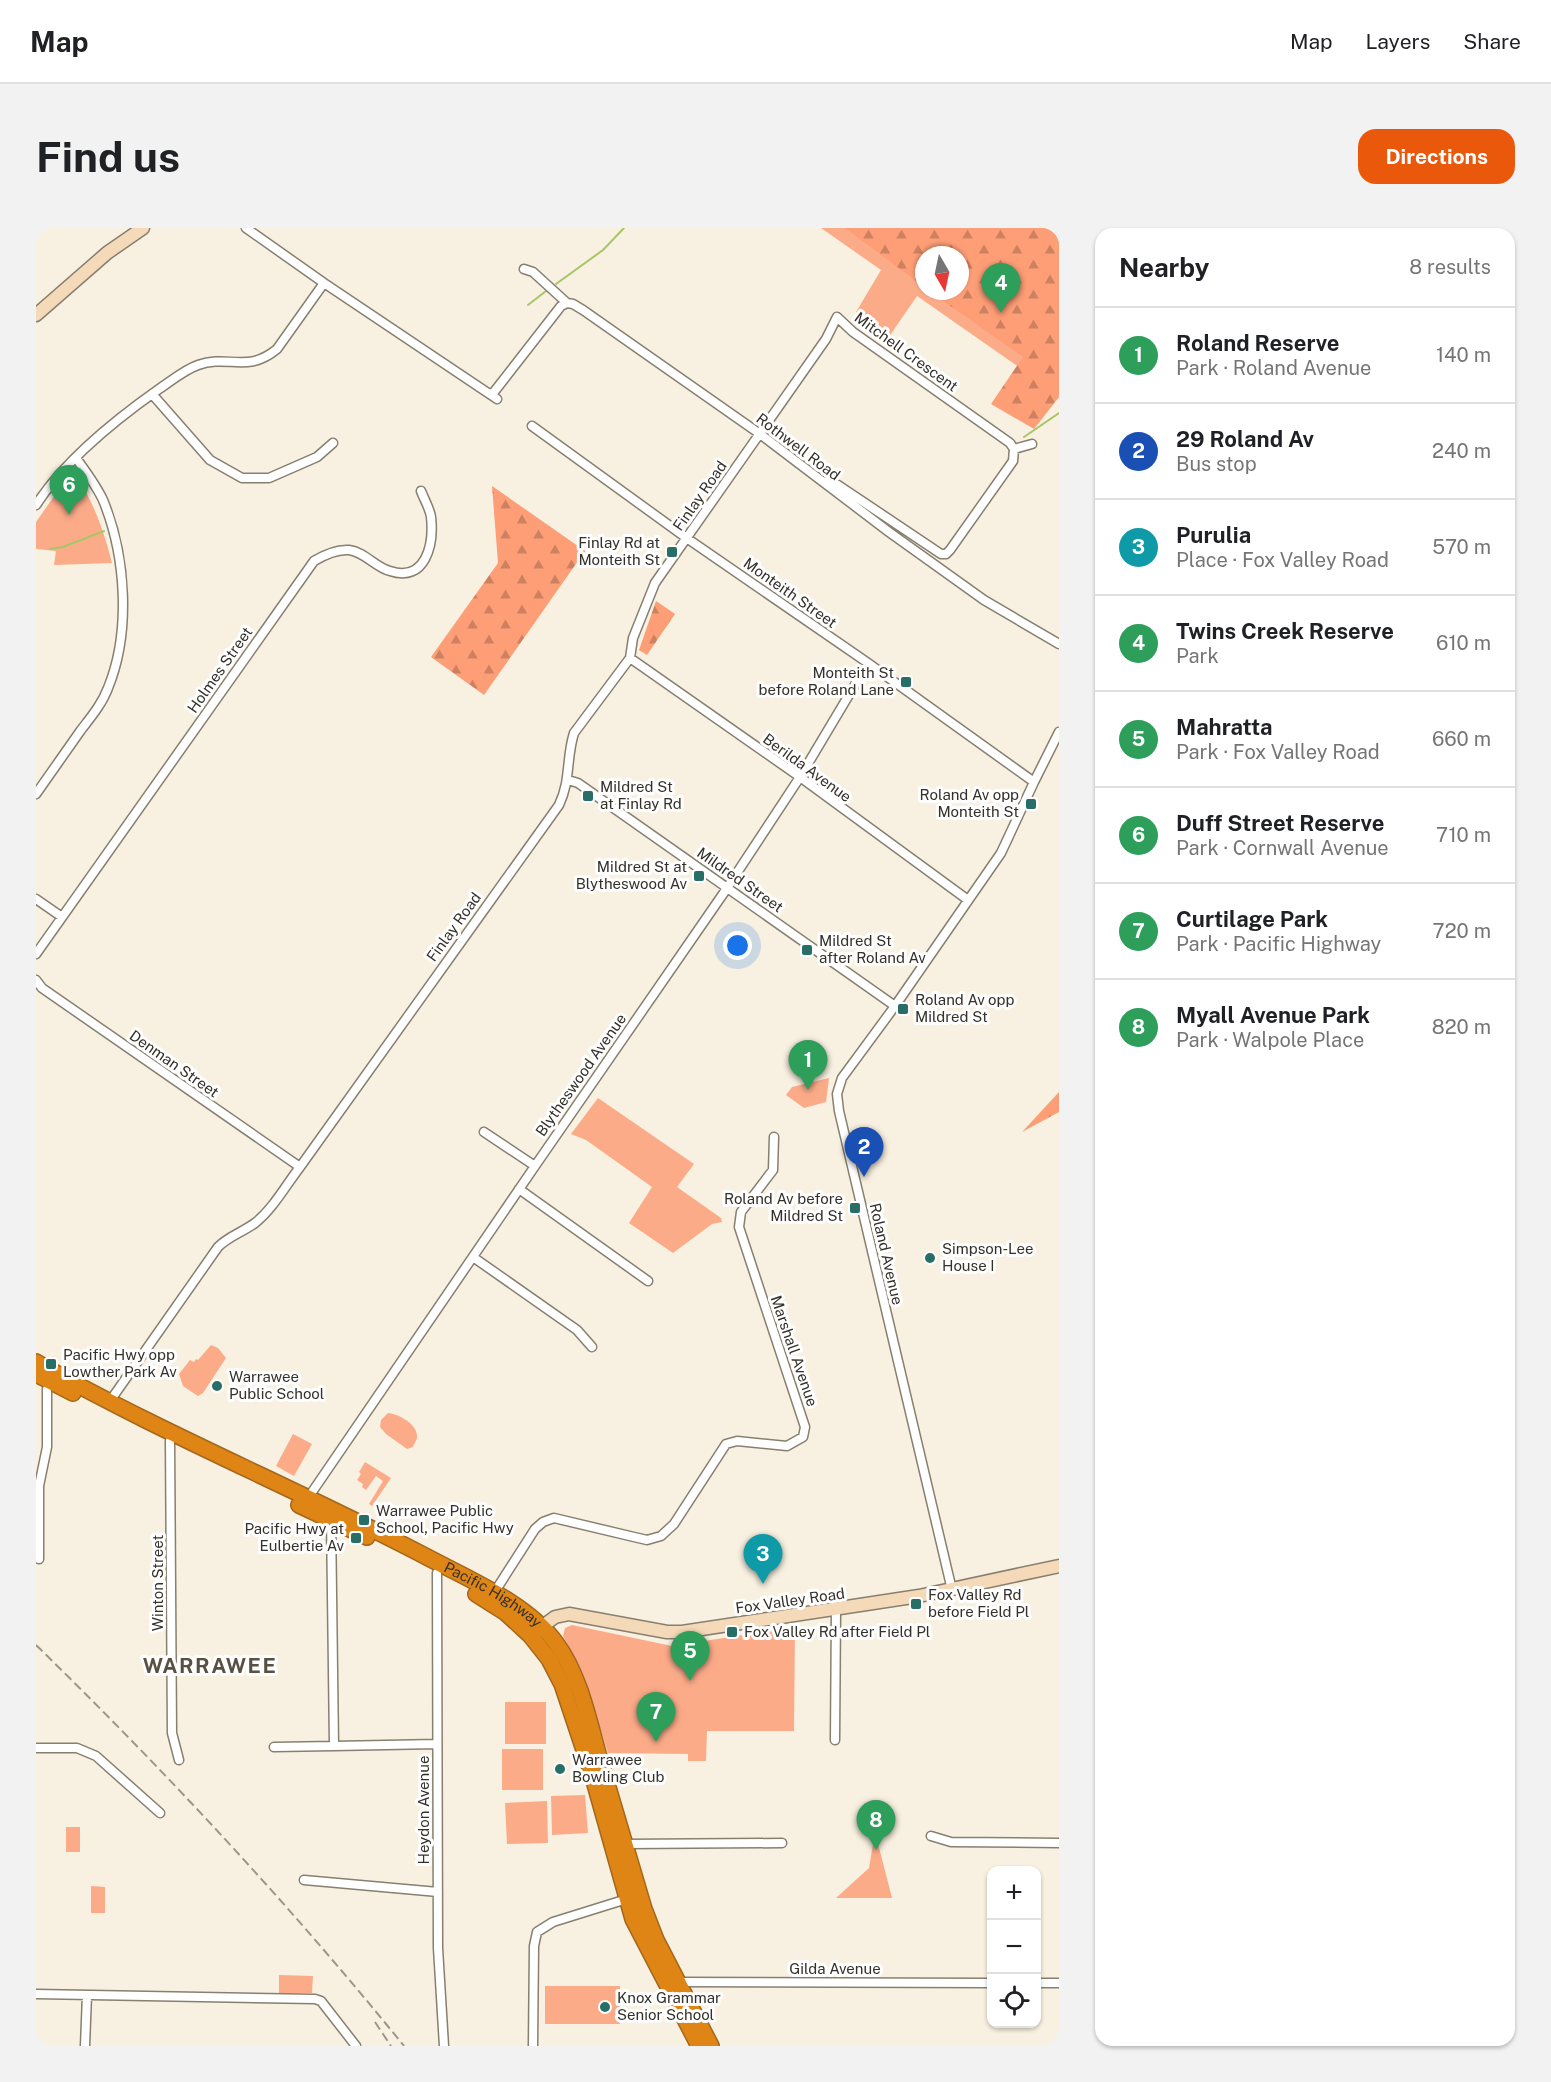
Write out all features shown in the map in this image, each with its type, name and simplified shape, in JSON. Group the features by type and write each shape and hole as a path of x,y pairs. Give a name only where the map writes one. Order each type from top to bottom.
{"highway":[{"name":"Pacific Highway","path":"36,1362 308,1498 332,1515 489,1601 555,1642 573,1674 586,1709 624,1844 633,1897 633,1919 699,2046"},
{"name":"Pacific Highway","path":"36,1374 170,1441 332,1515 494,1593 517,1608 536,1631 569,1700 599,1799 633,1897 711,2046"}],"main road":[{"path":"36,315 107,254 142,228"},
{"name":"Fox Valley Road","path":"536,1631 555,1617 569,1614 667,1632 682,1632 952,1590 1059,1566"}],"street":[{"path":"246,228 493,396 561,306 567,303"},
{"name":"Rothwell Road","path":"524,269 533,272 567,303 583,310 760,434 889,532 984,600 1059,644"},
{"path":"36,505 60,474 76,458 138,403 200,364 239,364 262,360 277,349 324,283"},
{"name":"Mitchell Crescent","path":"760,434 826,339 837,317 853,332 1010,443 1014,449"},
{"path":"152,394 210,460 242,478 269,478 317,457 333,443"},
{"name":"Monteith Street","path":"532,426 687,539 868,663 1034,782"},
{"name":"Finlay Road","path":"110,1401 218,1247 224,1240 253,1225 261,1218 300,1167 558,805 568,780 570,746 574,733 630,658 633,638 655,583 760,434"},
{"path":"822,481 838,485 941,554 946,554 1013,461 1014,449 1032,444"},
{"path":"36,794 101,702 114,670 119,648 123,610 118,554 103,502 95,485 76,458"},
{"name":"Holmes Street","path":"36,954 314,561 325,555 348,550 359,553 391,572 403,573 413,571 426,559 430,551 431,516 421,491"},
{"name":"Berilda Avenue","path":"630,658 800,777 968,900"},
{"name":"Blytheswood Avenue","path":"308,1498 728,887 800,777 868,663"},
{"name":"Roland Avenue","path":"952,1590 837,1102 838,1089 842,1078 896,1006 1002,853 1059,732"},
{"name":"Mildred Street","path":"568,780 578,783 896,1006"},
{"path":"36,899 62,917"},
{"name":"Denman Street","path":"36,980 42,988 300,1167"},
{"path":"484,1132 535,1166"},
{"name":"Marshall Avenue","path":"494,1593 535,1529 543,1522 554,1518 647,1540 661,1536 674,1524 726,1444 737,1441 788,1446 803,1437 805,1426 739,1227 741,1212 773,1170 774,1137"},
{"path":"519,1189 648,1281"},
{"path":"473,1257 577,1330 592,1347"},
{"path":"39,1560 39,1486 47,1447 47,1389 51,1383"},
{"name":"Winton Street","path":"170,1441 172,1733 179,1760"},
{"path":"332,1515 334,1746"},
{"name":"Heydon Avenue","path":"437,1573 438,1948 444,2046"},
{"path":"835,1740 836,1609"},
{"path":"274,1747 438,1744"},
{"path":"36,1748 77,1748 96,1756 160,1813"},
{"path":"931,1836 951,1842 1059,1843"},
{"path":"624,1844 782,1843"},
{"path":"304,1880 438,1892"},
{"path":"533,2046 534,1946 537,1932 553,1922 633,1897"},
{"name":"Gilda Avenue","path":"678,1982 987,1983"},
{"path":"1041,1983 1059,1983"},
{"path":"36,1994 300,1998 321,2001 356,2046"},
{"path":"85,2046 87,1995"}],"shaded area":[{"path":"821,228 1059,228 1059,395 923,300 969,300 969,246 915,246 915,299 884,344 860,326 856,312 881,270"},
{"path":"69,475 76,475 88,496 102,528 112,563 54,565 56,551 36,549 36,522"},
{"path":"829,1078 826,1102 804,1108 786,1095 792,1087"},
{"path":"598,1098 694,1164 677,1187 721,1218 722,1222 712,1224 673,1253 629,1223 652,1187 586,1140 571,1134"},
{"path":"211,1345 218,1348 226,1358 203,1393 198,1396 183,1386 179,1374 190,1360 194,1362 198,1360"},
{"path":"388,1413 403,1418 415,1429 417,1438 413,1447 407,1449 380,1427 381,1420"},
{"path":"293,1434 312,1444 294,1476 276,1466"},
{"path":"365,1462 391,1478 372,1506 369,1504 383,1481 376,1476 366,1490 362,1487 363,1484 357,1480"},
{"path":"572,1625 672,1646 795,1627 794,1731 707,1731 706,1761 688,1761 688,1754 608,1753 582,1671 563,1636 565,1628"},
{"path":"505,1702 546,1702 546,1744 505,1744"},
{"path":"502,1749 543,1749 543,1790 502,1790"},
{"path":"585,1795 588,1833 552,1835 551,1796"},
{"path":"547,1801 548,1843 507,1844 505,1803"},
{"path":"66,1827 80,1827 80,1852 66,1852"},
{"path":"875,1832 892,1898 836,1898 869,1868"},
{"path":"91,1886 105,1887 105,1913 91,1913"},
{"path":"279,1975 313,1976 312,1993 279,1993"},
{"path":"545,1986 620,1986 620,2024 545,2024"}],"green space":[{"path":"845,228 1059,228 1059,397 1034,429 991,404 1023,357 942,300 969,300 969,246 915,246 915,280"},
{"path":"492,486 585,551 484,695 431,657 498,563"},
{"path":"656,601 675,614 647,655 639,650"},
{"path":"1059,1092 1059,1112 1022,1132"}],"waterway":[{"path":"556,284 603,250 624,228"},
{"path":"528,305 546,291"},
{"path":"1024,437 1059,413"},
{"path":"50,549 63,547 104,531"}],"railway":[{"path":"36,1645 226,1840 317,1942 404,2046"},
{"path":"375,2022 391,2046"}],"place":[{"name":"Twins Creek Reserve","path":"1001,313"},
{"name":"Duff Street Reserve","path":"69,515"},
{"name":"Finlay Rd at Monteith St","path":"672,552"},
{"name":"Monteith St before Roland Lane","path":"906,682"},
{"name":"Mildred St at Finlay Rd","path":"588,796"},
{"name":"Roland Av opp Monteith St","path":"1031,804"},
{"name":"Mildred St at Blytheswood Av","path":"699,876"},
{"name":"Mildred St after Roland Av","path":"807,950"},
{"name":"Roland Av opp Mildred St","path":"903,1009"},
{"name":"Roland Reserve","path":"808,1090"},
{"name":"29 Roland Av","path":"864,1177"},
{"name":"Roland Av before Mildred St","path":"855,1208"},
{"name":"Simpson-Lee House I","path":"930,1258"},
{"name":"Pacific Hwy opp Lowther Park Av","path":"51,1364"},
{"name":"Warrawee Public School","path":"217,1386"},
{"name":"Warrawee Public School, Pacific Hwy","path":"364,1520"},
{"name":"Pacific Hwy at Eulbertie Av","path":"356,1538"},
{"name":"Purulia","path":"763,1584"},
{"name":"Fox Valley Rd before Field Pl","path":"916,1604"},
{"name":"Fox Valley Rd after Field Pl","path":"732,1632"},
{"name":"Mahratta","path":"690,1681"},
{"name":"Curtilage Park","path":"656,1742"},
{"name":"Warrawee Bowling Club","path":"560,1769"},
{"name":"Myall Avenue Park","path":"876,1850"},
{"name":"Knox Grammar Senior School","path":"605,2007"}],"district":[{"name":"WARRAWEE","path":"210,1666"}]}
